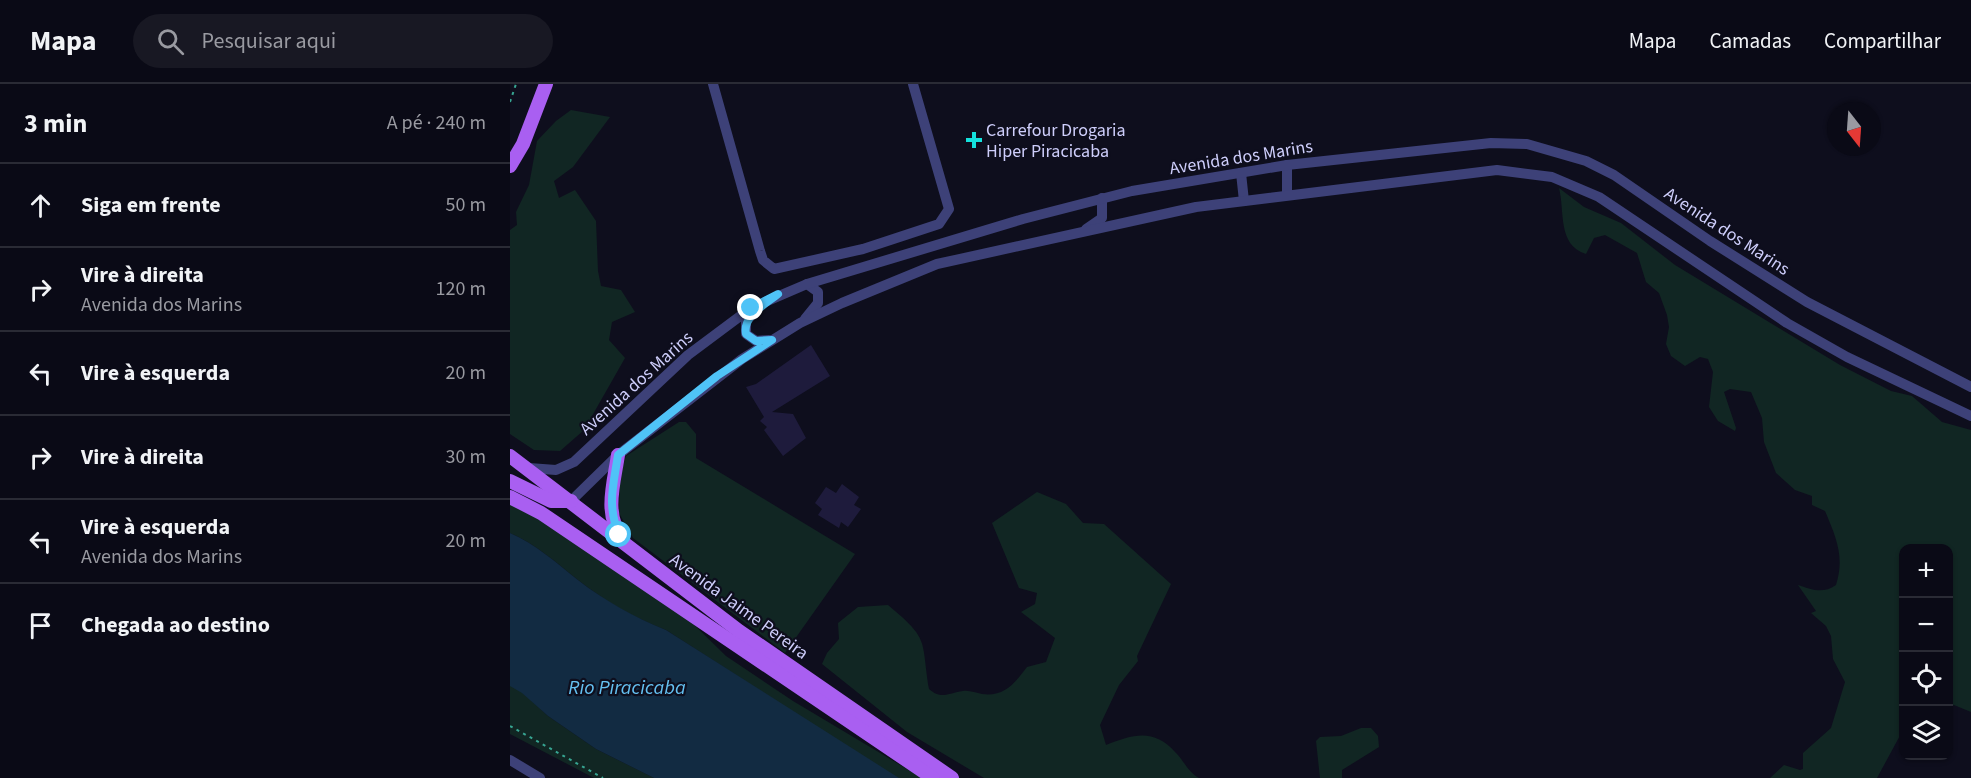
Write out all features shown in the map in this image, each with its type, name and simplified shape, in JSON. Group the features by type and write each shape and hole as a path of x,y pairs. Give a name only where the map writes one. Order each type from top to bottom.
{"main road":[{"path":"510,166 523,144 546,84"},
{"path":"618,455 611,498 612,517 619,535 631,551"},
{"name":"Avenida Jaime Pereira","path":"510,456 529,468 631,551 767,651 952,778"},
{"path":"510,481 551,501 571,501"},
{"name":"Avenida Jaime Pereira","path":"510,497 541,513 933,778"}],"street":[{"path":"712,84 763,260 774,269 863,249 939,224 949,209 913,84"},
{"name":"Avenida dos Marins","path":"529,468 556,470 574,462 688,355 751,308 778,294 807,284 1023,219 1102,198 1287,165 1491,143 1527,144 1586,161 1614,175 1710,241 1807,302 1971,387"},
{"path":"1287,165 1287,195"},
{"path":"571,501 618,455 717,376 772,340 800,323 937,264 1138,222 1150,216 1287,195 1497,170 1552,177 1599,197 1787,322 1847,357 1971,416"},
{"path":"1241,173 1244,201"},
{"path":"1072,236 1092,227 1102,218 1102,198"},
{"path":"800,323 818,303 818,292 807,284"},
{"path":"772,340 756,341 746,334 746,320 778,294"},
{"path":"510,760 540,778"}],"path":[{"path":"510,102 516,84"},
{"path":"510,726 603,778"}],"green space":[{"path":"571,110 610,117 573,167 554,181 559,198 575,190 596,221 598,271 601,286 621,290 635,312 612,322 609,340 625,358 584,430 560,451 534,450 510,434 510,230 517,225 516,212 529,185 537,141 556,121"},
{"path":"1559,188 1584,207 1621,223 1675,265 1840,365 1891,391 1912,396 1942,422 1971,430 1971,712 1953,706 1953,544 1899,544 1899,737 1877,778 1770,778 1784,765 1803,769 1803,753 1831,728 1845,682 1833,659 1831,636 1826,626 1811,613 1816,611 1798,585 1813,590 1822,590 1836,585 1840,565 1833,530 1825,511 1812,505 1812,496 1795,490 1776,473 1764,442 1762,418 1751,392 1730,389 1724,392 1735,431 1718,421 1709,407 1713,372 1708,359 1700,357 1685,366 1671,356 1666,344 1669,327 1667,315 1659,293 1646,282 1637,253 1605,235 1594,238 1586,254 1577,250 1566,235"},
{"path":"679,422 686,422 696,434 696,458 855,554 785,653 633,538 619,513 620,477 626,456"},
{"path":"1037,492 1066,504 1083,523 1104,524 1171,584 1137,656 1138,661 1119,685 1100,725 1106,745 1135,736 1160,740 1168,745 1189,770 1199,778 984,778 907,732 822,664 827,653 839,639 838,623 858,607 888,605 911,626 921,641 929,689 937,694 945,695 965,691 982,694 997,693 1008,688 1027,667 1046,662 1055,638 1021,612 1035,604 1037,593 1019,588 992,523"},
{"path":"510,502 540,518 678,609 726,656 793,701 922,778 896,778 666,630 631,614 599,595 537,548 510,533"},
{"path":"510,681 548,716 596,749 654,778 594,778 510,734"},
{"path":"1361,728 1371,728 1378,736 1379,747 1342,770 1342,778 1320,778 1316,741 1320,737 1341,736"}],"water":[{"name":"Rio Piracicaba","path":"510,533 537,548 609,602 666,630 899,778 654,778 596,749 510,686"}],"building":[{"path":"811,345 830,376 772,412 793,414 806,438 783,456 764,430 767,427 760,421 764,417 746,387 756,384"},
{"path":"842,484 859,497 854,505 861,509 848,527 841,522 839,528 818,515 822,509 815,503 826,487 836,493"}],"place":[{"name":"Carrefour Drogaria Hiper Piracicaba","path":"974,140"}],"route":[{"path":"619,535 612,517 611,498 618,455 717,376 772,340 756,341 750,338 746,334 746,320 778,294 751,308"}]}
